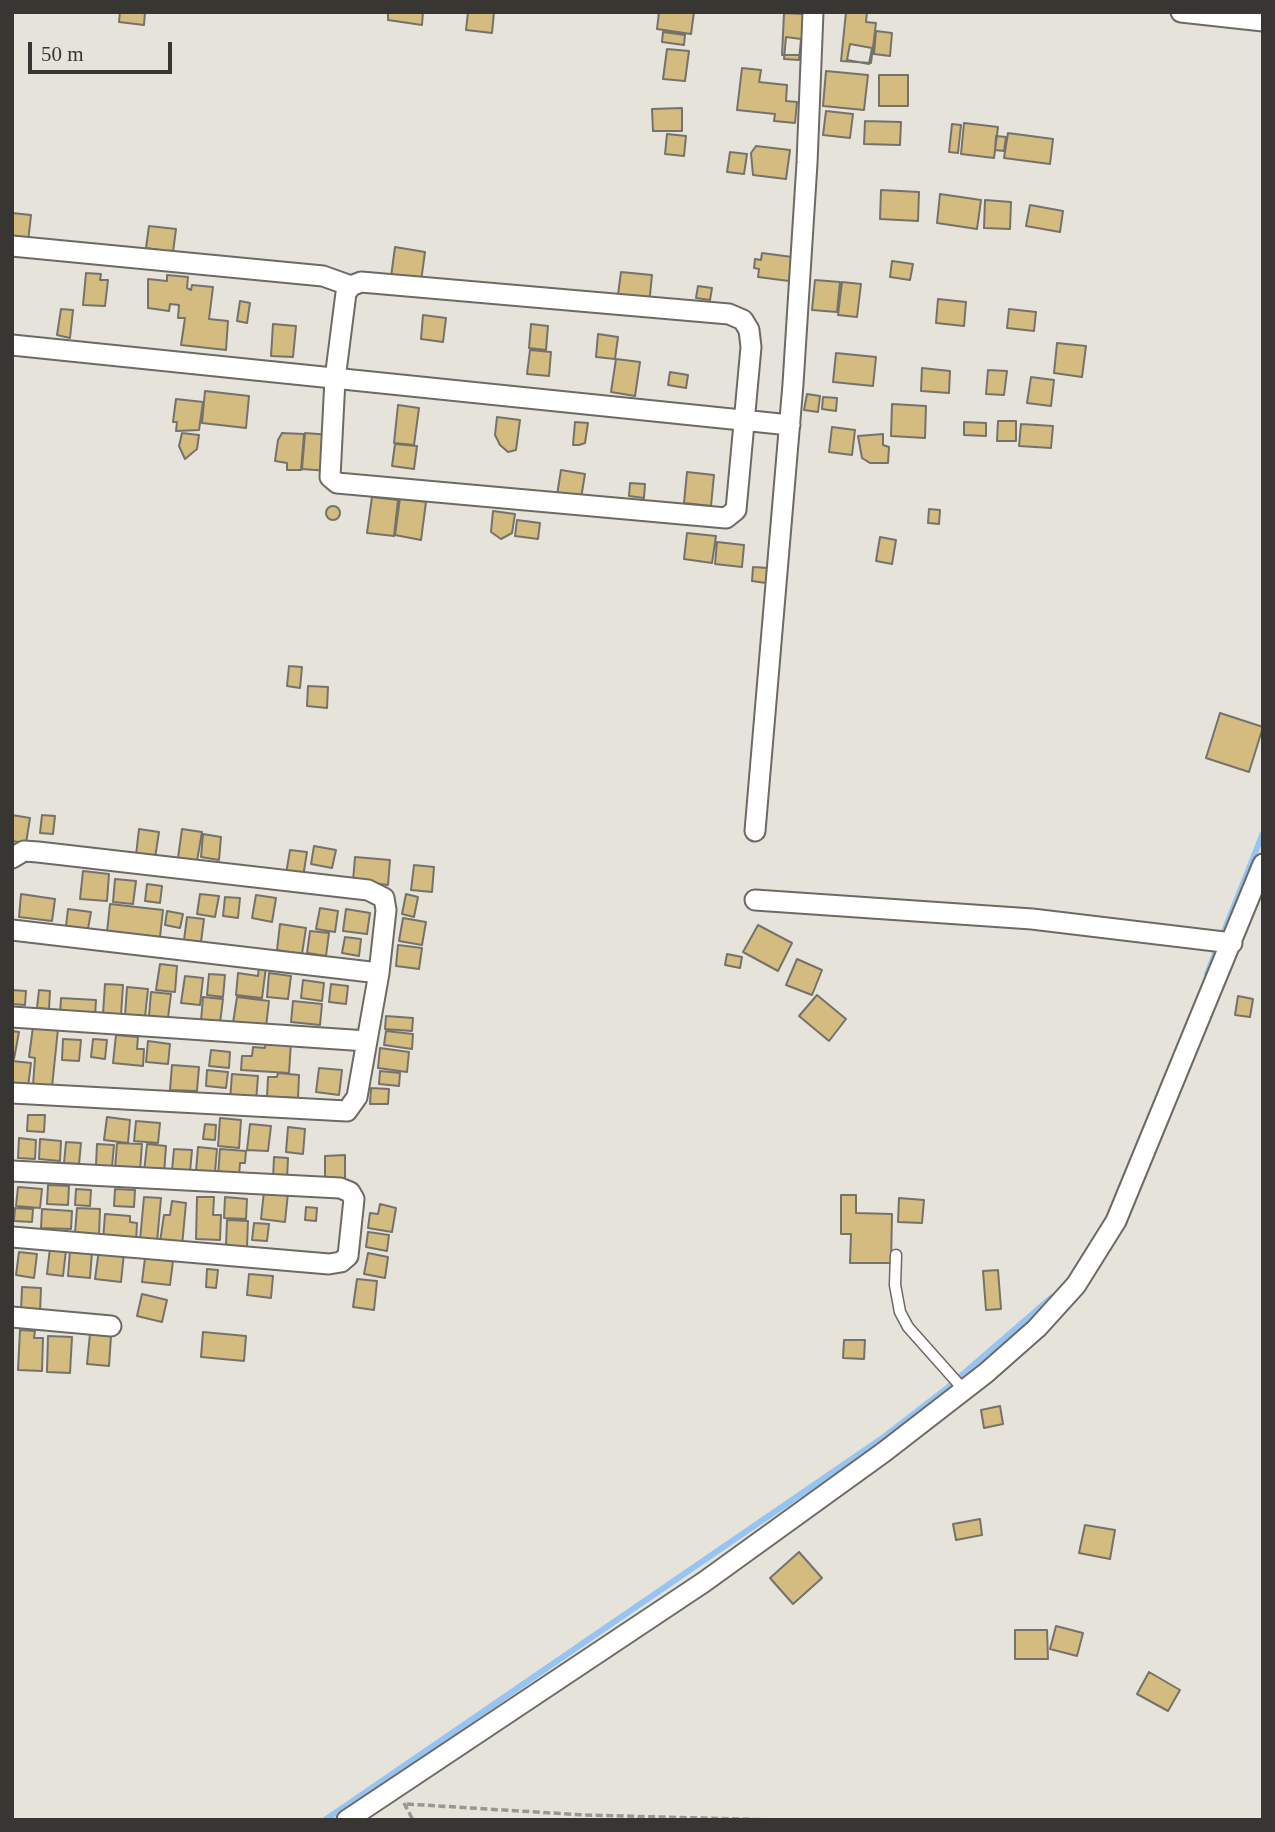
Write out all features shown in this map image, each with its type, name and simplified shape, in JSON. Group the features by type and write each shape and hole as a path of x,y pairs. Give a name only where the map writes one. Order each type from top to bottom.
{"street":[{"path":"755,831 790,425 807,163 813,12"},
{"path":"1181,12 1263,21"},
{"path":"12,246 323,276 351,286 370,282 729,314 743,320 749,330 751,347 742,421 736,510 726,518 337,484 330,477 335,379 346,293 351,286"},
{"path":"12,345 790,425"},
{"path":"12,858 24,851 38,852 377,892 384,898 386,911 379,973 357,1097 347,1111 12,1093"},
{"path":"347,1820 704,1582 884,1452 964,1390 1037,1328 1076,1285 1101,1249 1126,1198 1263,864"},
{"path":"755,900 1032,919 1232,943"},
{"path":"12,930 379,973"},
{"path":"12,1017 367,1041"},
{"path":"12,1171 340,1188 350,1192 354,1199 348,1256 341,1262 329,1264 12,1237"},
{"path":"12,1317 111,1326"}],"lane":[{"path":"896,1255 895,1285 900,1312 908,1328 964,1390"}],"path":[{"path":"377,1799 584,1815 777,1820"},
{"path":"404,1803 414,1820"}],"building":[{"path":"120,12 145,12 144,25 119,22"},
{"path":"388,12 423,12 422,25 388,20"},
{"path":"468,12 494,12 492,33 466,30"},
{"path":"659,12 694,12 691,34 657,29"},
{"path":"846,12 867,12 866,22 876,23 871,63 841,61"},
{"path":"784,13 804,14 803,55 782,55"},
{"path":"876,31 892,33 890,56 874,54"},
{"path":"663,32 685,35 684,45 662,42"},
{"path":"786,37 801,39 799,60 784,59"},
{"path":"850,44 872,48 869,64 847,60"},
{"path":"667,49 689,51 685,81 663,79"},
{"path":"742,68 761,70 759,82 787,85 786,101 797,102 795,123 774,121 775,114 737,110"},
{"path":"826,71 868,75 864,110 823,106"},
{"path":"879,75 908,75 908,106 879,106"},
{"path":"682,108 682,131 653,131 652,109"},
{"path":"826,111 853,114 850,138 823,135"},
{"path":"865,121 901,122 900,145 864,144"},
{"path":"964,123 998,127 994,158 961,154"},
{"path":"952,124 961,125 958,153 949,152"},
{"path":"1008,133 1053,139 1050,164 1004,158"},
{"path":"667,134 686,136 684,156 665,154"},
{"path":"996,136 1006,137 1004,151 995,150"},
{"path":"756,146 790,150 786,179 753,175 751,153"},
{"path":"730,152 747,154 744,174 727,172"},
{"path":"881,190 919,192 918,221 880,219"},
{"path":"940,194 981,200 977,229 937,223"},
{"path":"985,200 1011,202 1010,229 984,228"},
{"path":"1030,205 1063,211 1060,232 1026,226"},
{"path":"12,213 31,215 28,242 12,240"},
{"path":"149,226 176,229 173,252 146,248"},
{"path":"395,247 425,252 421,281 391,277"},
{"path":"762,253 792,257 789,281 758,277 759,269 754,268 755,259 761,260"},
{"path":"892,261 913,264 910,280 890,277"},
{"path":"621,272 652,275 649,305 617,302"},
{"path":"86,273 101,274 100,280 108,280 105,306 83,305"},
{"path":"167,275 188,277 187,288 191,290 192,285 213,287 209,319 228,321 226,350 181,345 185,318 178,318 179,305 170,304 169,311 148,308 148,279 167,281"},
{"path":"815,280 840,282 837,312 812,310"},
{"path":"842,282 861,284 857,317 838,315"},
{"path":"698,286 712,288 710,300 696,298"},
{"path":"938,299 966,302 964,326 936,323"},
{"path":"240,301 250,303 247,323 237,321"},
{"path":"61,309 73,310 70,338 57,335"},
{"path":"1009,309 1036,312 1034,331 1007,328"},
{"path":"423,315 446,318 443,342 421,339"},
{"path":"273,324 296,326 293,357 271,356"},
{"path":"531,324 548,326 546,350 529,348"},
{"path":"598,334 618,337 615,359 596,357"},
{"path":"1057,343 1086,346 1082,377 1054,373"},
{"path":"530,350 551,352 549,376 527,374"},
{"path":"836,353 876,357 873,386 833,382"},
{"path":"616,359 640,362 635,396 611,392"},
{"path":"922,368 950,371 949,393 921,391"},
{"path":"988,370 1007,371 1004,395 986,394"},
{"path":"670,372 688,375 686,388 668,385"},
{"path":"1031,377 1054,380 1051,406 1027,403"},
{"path":"205,391 249,396 246,428 202,423"},
{"path":"807,394 820,396 818,412 804,410"},
{"path":"823,397 837,398 836,411 822,409"},
{"path":"176,399 203,402 199,430 176,431 177,422 173,422"},
{"path":"892,404 926,406 925,438 891,436"},
{"path":"398,405 419,408 414,445 394,443"},
{"path":"497,417 520,420 516,450 508,452 500,445 495,435"},
{"path":"998,421 1016,421 1016,441 997,441"},
{"path":"575,422 588,423 585,443 579,445 573,445"},
{"path":"964,422 986,423 986,436 964,435"},
{"path":"1021,424 1053,426 1051,448 1019,446"},
{"path":"832,427 855,430 852,455 829,452"},
{"path":"182,433 199,435 197,449 185,459 179,446"},
{"path":"282,433 304,434 301,470 287,470 287,463 275,461 278,440"},
{"path":"305,433 331,435 328,471 302,469"},
{"path":"883,434 883,445 889,447 888,463 870,463 862,458 858,436"},
{"path":"395,444 417,446 414,469 392,466"},
{"path":"561,470 585,474 581,498 557,495"},
{"path":"687,472 714,475 711,506 684,503"},
{"path":"630,483 645,484 644,498 629,496"},
{"path":"372,497 398,500 394,536 367,533"},
{"path":"400,498 426,502 421,540 395,535"},
{"path":"330,506 336,506 340,513 336,520 330,520 326,516 326,510"},
{"path":"929,509 940,510 939,524 928,523"},
{"path":"493,511 515,514 512,533 501,539 491,532"},
{"path":"517,520 540,523 538,539 515,536"},
{"path":"687,533 716,536 712,563 684,559"},
{"path":"880,537 896,540 892,564 876,561"},
{"path":"717,542 744,545 742,567 715,564"},
{"path":"753,567 768,568 766,583 752,581"},
{"path":"289,666 302,667 300,688 287,686"},
{"path":"308,686 328,687 327,708 307,706"},
{"path":"1220,713 1263,727 1249,772 1206,758"},
{"path":"12,815 30,818 26,843 12,841"},
{"path":"42,815 55,816 53,834 40,833"},
{"path":"139,829 159,832 155,858 136,855"},
{"path":"182,829 202,832 197,861 178,858"},
{"path":"203,834 221,837 219,860 201,857"},
{"path":"314,846 336,850 332,868 311,864"},
{"path":"290,850 307,852 303,877 286,874"},
{"path":"355,857 390,860 388,885 353,881"},
{"path":"414,865 434,867 432,892 411,890"},
{"path":"83,871 109,874 107,901 80,899"},
{"path":"115,879 136,881 133,904 113,902"},
{"path":"147,884 162,886 160,903 145,901"},
{"path":"21,894 55,899 52,921 19,917"},
{"path":"200,894 219,896 215,917 197,914"},
{"path":"406,894 418,897 414,917 402,914"},
{"path":"256,895 276,898 272,922 252,918"},
{"path":"225,897 240,898 238,918 223,916"},
{"path":"110,904 163,910 160,937 107,932"},
{"path":"320,908 338,911 335,932 316,929"},
{"path":"68,909 91,912 88,929 66,926"},
{"path":"346,909 370,913 367,934 343,931"},
{"path":"167,911 183,914 180,928 165,925"},
{"path":"187,917 204,919 201,942 184,940"},
{"path":"403,918 426,922 422,945 399,941"},
{"path":"280,924 306,928 302,954 277,950"},
{"path":"758,925 792,943 778,971 743,952"},
{"path":"310,931 329,933 326,956 307,953"},
{"path":"345,937 361,939 359,956 342,953"},
{"path":"398,945 422,948 419,969 396,966"},
{"path":"727,954 742,957 740,968 725,965"},
{"path":"797,959 822,970 812,995 786,985"},
{"path":"160,964 177,966 175,992 156,990"},
{"path":"259,966 266,967 262,998 236,995 238,973 258,976"},
{"path":"269,973 291,976 288,999 267,997"},
{"path":"209,974 225,975 223,997 207,995"},
{"path":"185,976 203,978 200,1005 181,1003"},
{"path":"303,980 324,983 322,1001 301,998"},
{"path":"105,984 123,985 121,1015 103,1014"},
{"path":"331,984 348,986 346,1004 329,1002"},
{"path":"127,987 148,989 145,1017 125,1016"},
{"path":"12,990 26,991 25,1005 12,1004"},
{"path":"39,990 50,991 49,1009 37,1008"},
{"path":"151,992 171,994 168,1018 149,1016"},
{"path":"817,995 846,1019 829,1041 799,1016"},
{"path":"1238,996 1253,999 1250,1017 1235,1015"},
{"path":"203,997 223,999 220,1023 201,1021"},
{"path":"237,997 269,1001 266,1027 233,1023"},
{"path":"61,998 96,1000 95,1016 60,1014"},
{"path":"293,1001 322,1004 320,1025 291,1022"},
{"path":"386,1016 413,1018 412,1031 385,1029"},
{"path":"33,1027 58,1029 52,1087 33,1085 35,1058 29,1057"},
{"path":"12,1031 19,1032 14,1059 12,1059"},
{"path":"386,1031 413,1034 412,1049 384,1045"},
{"path":"116,1035 138,1037 137,1049 144,1049 143,1066 113,1063"},
{"path":"63,1039 81,1040 79,1061 62,1060"},
{"path":"93,1039 107,1040 105,1059 91,1057"},
{"path":"266,1040 291,1042 289,1073 241,1070 242,1056 252,1056 253,1047 265,1048"},
{"path":"148,1041 170,1044 168,1064 146,1062"},
{"path":"380,1048 409,1052 407,1072 378,1068"},
{"path":"211,1050 230,1052 229,1068 209,1066"},
{"path":"12,1061 31,1063 28,1087 12,1085"},
{"path":"172,1065 199,1067 197,1091 170,1090"},
{"path":"319,1068 342,1070 339,1095 316,1092"},
{"path":"207,1070 228,1072 226,1088 206,1086"},
{"path":"380,1071 400,1073 399,1086 379,1084"},
{"path":"278,1073 299,1075 298,1098 267,1097 268,1077 277,1077"},
{"path":"232,1074 258,1076 256,1102 230,1100"},
{"path":"371,1088 389,1089 388,1104 370,1104"},
{"path":"28,1115 45,1115 44,1132 27,1131"},
{"path":"107,1117 130,1120 128,1143 104,1140"},
{"path":"220,1118 241,1120 239,1148 218,1146"},
{"path":"136,1121 160,1123 158,1143 134,1141"},
{"path":"205,1124 216,1125 215,1140 203,1139"},
{"path":"250,1124 271,1126 268,1151 247,1150"},
{"path":"288,1127 305,1129 303,1154 286,1152"},
{"path":"19,1138 36,1140 35,1159 18,1158"},
{"path":"40,1139 61,1141 60,1161 39,1159"},
{"path":"66,1142 81,1143 79,1164 64,1163"},
{"path":"117,1143 142,1144 140,1171 115,1169"},
{"path":"97,1144 114,1145 112,1167 96,1165"},
{"path":"147,1144 166,1146 164,1174 144,1172"},
{"path":"198,1147 217,1149 215,1172 196,1171"},
{"path":"174,1149 192,1150 190,1172 172,1170"},
{"path":"220,1149 246,1151 245,1163 240,1163 239,1177 218,1176"},
{"path":"345,1155 345,1181 325,1181 325,1156"},
{"path":"274,1157 288,1158 287,1179 273,1179"},
{"path":"48,1185 69,1186 68,1205 47,1204"},
{"path":"18,1187 42,1189 40,1208 16,1206"},
{"path":"76,1189 91,1190 90,1206 75,1205"},
{"path":"115,1189 135,1190 134,1207 114,1206"},
{"path":"264,1191 288,1193 285,1222 261,1219"},
{"path":"841,1195 856,1195 856,1213 892,1214 891,1263 850,1263 851,1234 841,1234"},
{"path":"144,1197 161,1198 157,1242 140,1240"},
{"path":"197,1197 214,1197 213,1215 221,1215 220,1240 196,1239"},
{"path":"225,1197 247,1199 246,1219 224,1218"},
{"path":"899,1198 924,1200 922,1223 898,1222"},
{"path":"172,1201 186,1203 182,1246 160,1242 164,1215 170,1215"},
{"path":"380,1204 396,1208 392,1232 368,1228 370,1213 378,1214"},
{"path":"306,1207 317,1208 316,1221 305,1220"},
{"path":"15,1208 33,1209 32,1222 14,1221"},
{"path":"77,1208 100,1209 99,1235 75,1233"},
{"path":"42,1209 72,1211 71,1229 41,1228"},
{"path":"105,1214 130,1216 130,1222 137,1223 136,1244 103,1241"},
{"path":"227,1220 248,1221 247,1247 226,1246"},
{"path":"254,1223 269,1224 267,1241 252,1240"},
{"path":"368,1232 389,1235 387,1251 366,1247"},
{"path":"50,1248 66,1250 63,1276 47,1274"},
{"path":"70,1250 92,1252 90,1278 68,1276"},
{"path":"99,1250 124,1253 121,1282 95,1279"},
{"path":"19,1252 37,1254 34,1278 16,1275"},
{"path":"368,1253 388,1257 385,1278 364,1274"},
{"path":"145,1258 173,1261 170,1285 142,1282"},
{"path":"207,1269 218,1270 216,1288 206,1287"},
{"path":"998,1270 1001,1309 986,1310 983,1271"},
{"path":"249,1274 273,1276 271,1298 247,1295"},
{"path":"357,1279 377,1281 374,1310 353,1307"},
{"path":"22,1287 41,1288 40,1313 21,1312"},
{"path":"142,1294 167,1300 162,1322 137,1316"},
{"path":"20,1330 35,1331 34,1338 43,1338 42,1371 18,1370"},
{"path":"203,1332 246,1336 244,1361 201,1357"},
{"path":"90,1334 111,1336 109,1366 87,1364"},
{"path":"48,1336 72,1337 70,1373 47,1372"},
{"path":"844,1340 865,1340 864,1359 843,1358"},
{"path":"1000,1406 1003,1424 984,1428 981,1410"},
{"path":"980,1519 982,1535 956,1540 953,1524"},
{"path":"1085,1525 1115,1530 1110,1559 1079,1553"},
{"path":"799,1552 822,1578 793,1604 770,1578"},
{"path":"1056,1626 1083,1633 1077,1656 1050,1649"},
{"path":"1015,1630 1047,1630 1048,1659 1015,1659"},
{"path":"1149,1672 1180,1690 1168,1711 1137,1694"}],"waterway":[{"path":"1207,974 1263,833"},
{"path":"325,1820 881,1439 947,1388 1052,1297"}]}
